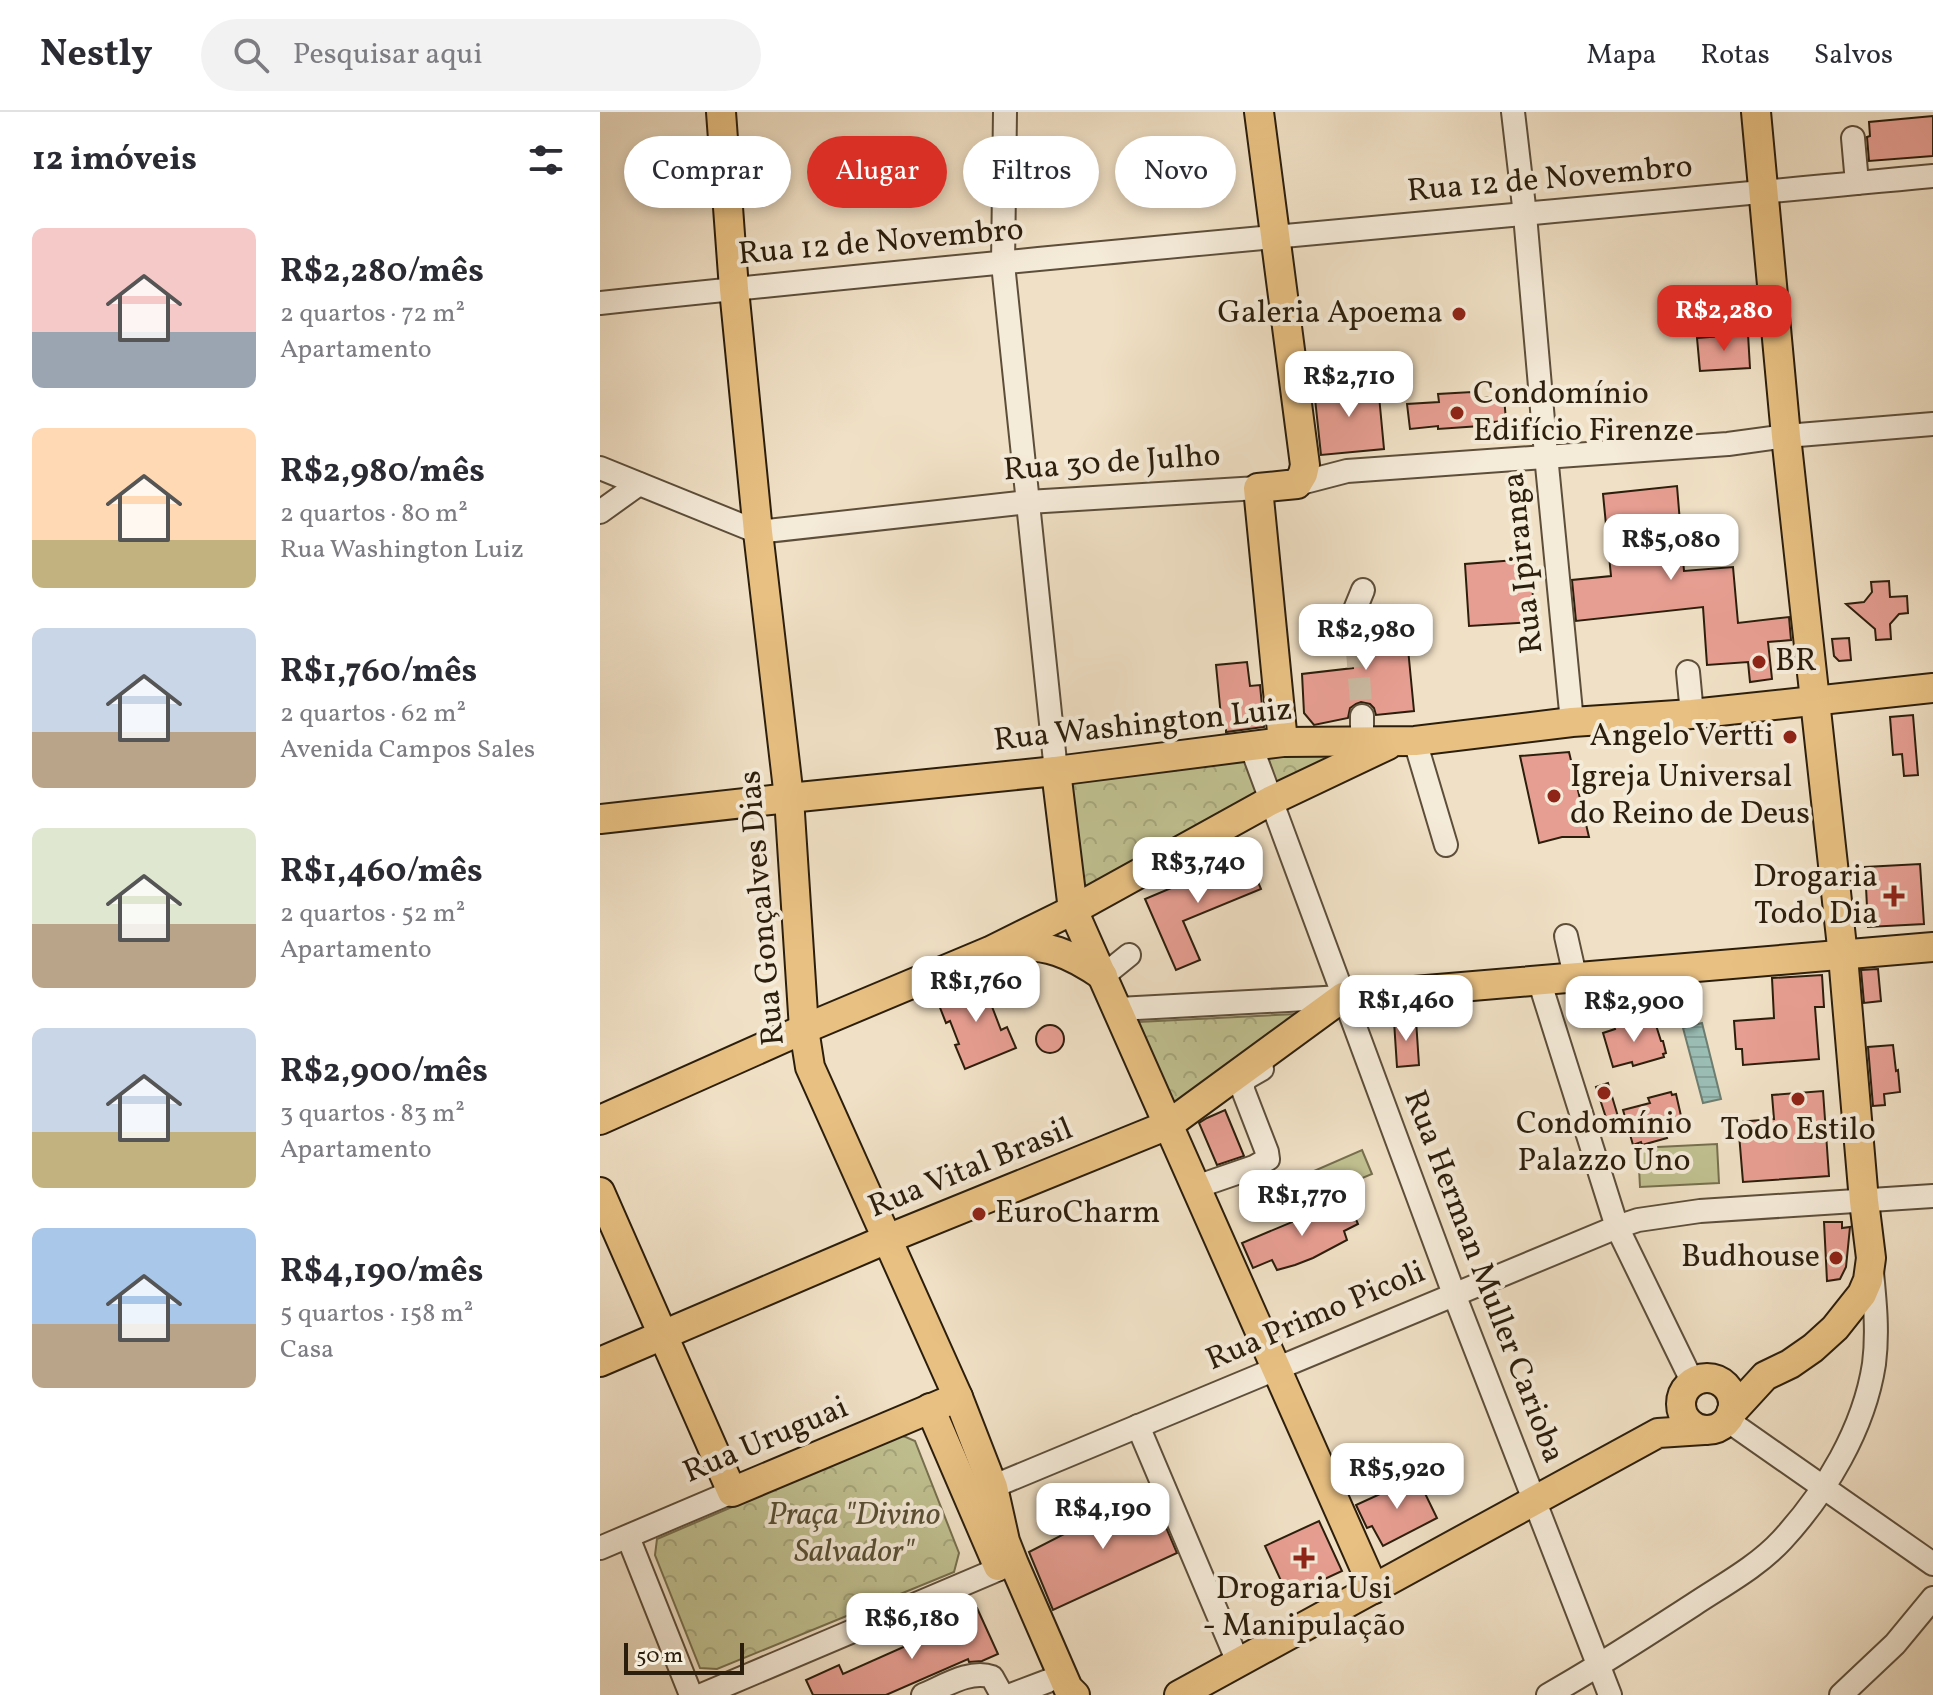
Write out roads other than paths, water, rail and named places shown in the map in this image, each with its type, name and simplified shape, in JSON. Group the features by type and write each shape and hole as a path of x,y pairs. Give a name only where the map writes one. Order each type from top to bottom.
{"main road":[{"name":"Rua Gonçalves Dias","path":"721,112 734,289 758,532 789,798 804,1029 810,1067 958,1397 999,1569 1052,1688"},
{"path":"1259,112 1305,465 1297,484"},
{"path":"1658,1433 1696,1383 1765,1376 1813,1348 1835,1328 1862,1294 1868,1280 1871,1258 1843,956 1786,436 1756,112"},
{"name":"Rua 30 de Julho","path":"1258,488 1297,484"},
{"path":"1258,488 1283,742"},
{"name":"Rua Washington Luiz","path":"600,819 1056,771 1362,729 1405,741 1933,688"},
{"path":"600,1120 990,951 1073,910 1270,801 1405,741"},
{"path":"1056,771 1073,910 1374,1589"},
{"path":"990,951 1023,946 1045,947 1068,954 1103,976"},
{"path":"1343,997 1933,947"},
{"name":"Rua Vital Brasil","path":"600,1362 887,1239 1168,1125 1343,997"},
{"path":"600,1192 732,1492"},
{"path":"1696,1383 1681,1403 1685,1418 1697,1428 1721,1421 1765,1376"},
{"path":"1696,1383 1723,1384 1728,1390 1732,1397 1721,1421"},
{"name":"Rua Uruguai","path":"732,1492 958,1397"},
{"name":"Rua Gonçalves Dias","path":"930,1408 981,1492 1068,1688 1075,1695"},
{"path":"1179,1695 1658,1433 1721,1421"}],"street":[{"path":"1005,112 1003,264 1056,771"},
{"name":"Rua Ipiranga","path":"1513,112 1572,722"},
{"path":"1853,138 1857,183"},
{"name":"Rua 12 de Novembro","path":"600,303 1933,176"},
{"name":"Rua 30 de Julho","path":"1297,484 1347,471 1728,444 1933,424"},
{"name":"Rua 30 de Julho","path":"600,468 758,532 1028,502 1258,488"},
{"path":"600,512 639,484"},
{"path":"1354,612 1363,590"},
{"path":"1688,672 1692,714"},
{"path":"1405,741 1446,845"},
{"name":"Rua Herman Muller Carioba","path":"1251,746 1454,1294 1610,1695"},
{"path":"1566,936 1575,976"},
{"path":"1103,976 1129,955"},
{"path":"1539,980 1617,1227 1696,1383"},
{"path":"1118,1009 1343,997"},
{"path":"1196,1187 1268,1159 1243,1090 1243,1082 1276,1062"},
{"name":"Rua Primo Picoli","path":"981,1492 1276,1367 1638,1220 1700,1211 1933,1196"},
{"path":"1548,1695 1598,1667 1746,1571 1780,1542 1823,1487 1847,1446 1870,1387 1877,1328 1871,1258"},
{"path":"1721,1421 1933,1564"},
{"path":"1138,1426 1238,1662"},
{"name":"Rua Uruguai","path":"600,1548 732,1492"},
{"path":"628,1537 691,1695"},
{"path":"702,1695 999,1569"},
{"path":"1841,1695 1895,1644 1933,1598"},
{"path":"923,1695 971,1675 983,1674 992,1677 1002,1695"},
{"path":"1011,1695 1052,1688"}],"water":[{"path":"1702,1023 1721,1099 1703,1103 1683,1028"}],"tunnel":[{"path":"1354,612 1362,716"}],"place":[{"name":"Galeria Apoema","path":"1459,314"},
{"name":"Condomínio Edifício Firenze","path":"1457,413"},
{"name":"BR","path":"1759,662"},
{"name":"Angelo Vertti","path":"1790,737"},
{"name":"Igreja Universal do Reino de Deus","path":"1554,796"},
{"name":"Drogaria Todo Dia","path":"1894,896"},
{"name":"Condomínio Palazzo Uno","path":"1604,1093"},
{"name":"Todo Estilo","path":"1798,1099"},
{"name":"EuroCharm","path":"979,1214"},
{"name":"Budhouse","path":"1836,1258"},
{"name":"Drogaria Usi - Manipulação","path":"1304,1558"}],"park label":[{"name":"Praça \"Divino Salvador\"","path":"854,1534"}]}
